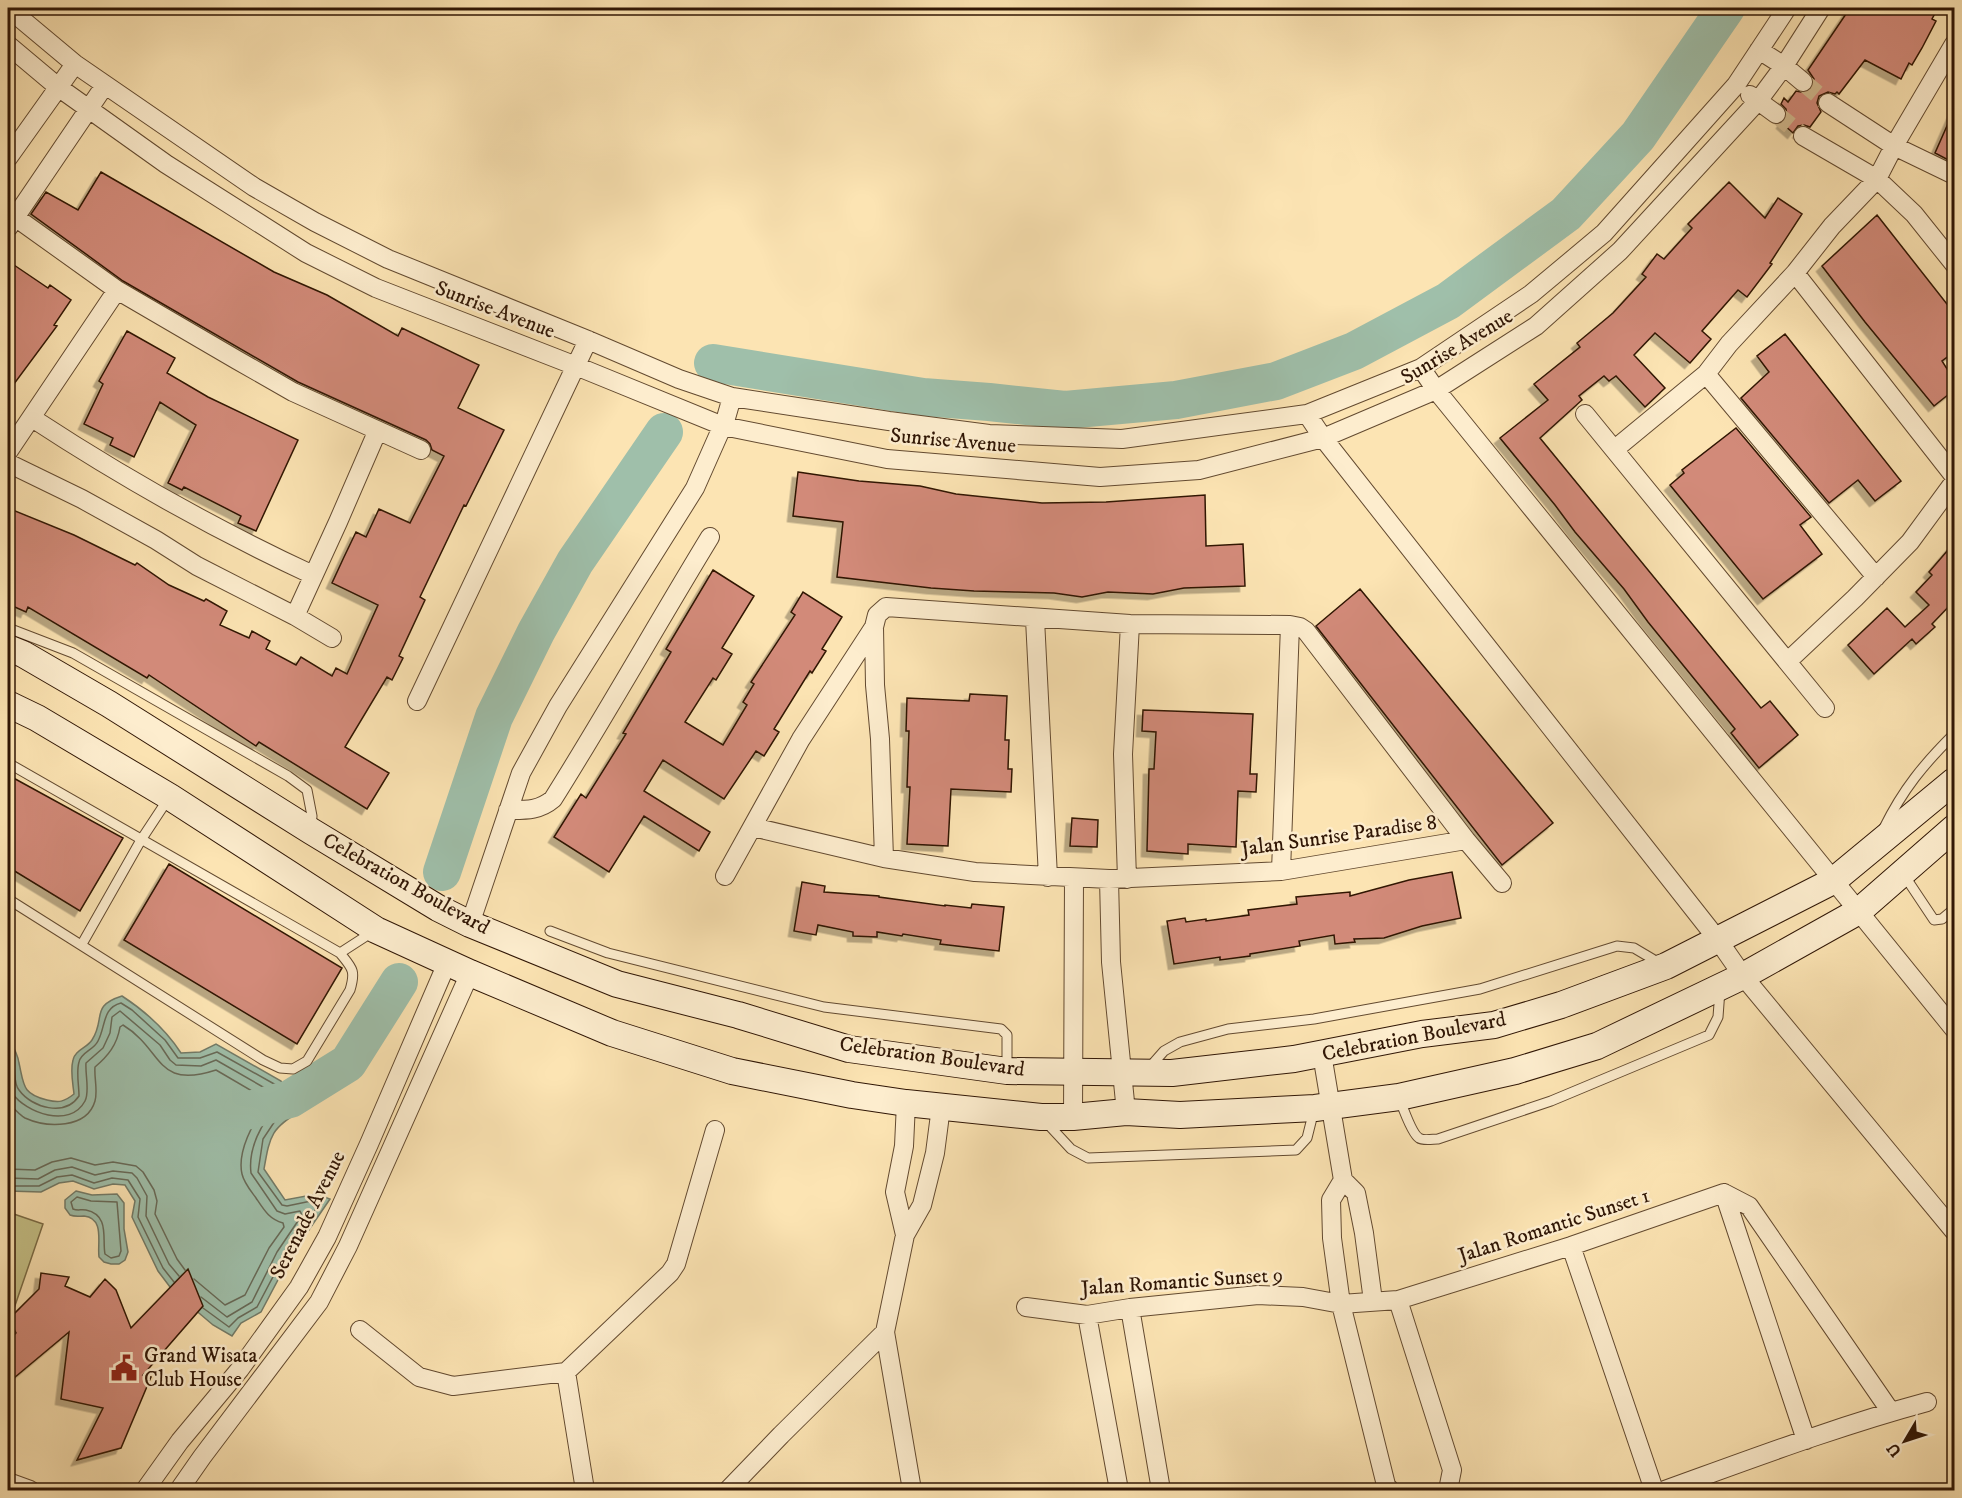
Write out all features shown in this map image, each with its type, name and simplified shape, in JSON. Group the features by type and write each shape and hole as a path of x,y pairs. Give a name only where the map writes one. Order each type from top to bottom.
{"street":[{"name":"Sunrise Avenue","path":"8,8 75,64 105,85 254,187 315,222 388,259 679,379 732,397 889,421 989,434 1122,438 1307,414 1421,368 1531,294 1604,233 1736,85 1787,8"},
{"name":"Sunrise Avenue","path":"8,45 58,87 166,164 306,253 376,288 723,426 887,459 1100,477 1199,470 1323,438 1436,390 1536,326 1620,251 1758,101 1784,66 1821,8"},
{"path":"1615,449 1706,374 1729,344 1796,273 1832,226 1877,179 1954,44"},
{"path":"1759,50 1803,82"},
{"path":"8,158 75,64"},
{"path":"105,85 10,219 117,290 293,392 421,450"},
{"path":"1736,85 1776,114"},
{"path":"1828,103 1894,146 1954,175"},
{"path":"1803,136 1877,179 1914,214 1954,264"},
{"path":"1796,273 1954,476"},
{"path":"8,452 117,290"},
{"path":"417,700 588,340"},
{"path":"1421,368 1436,390 1954,1029"},
{"path":"1706,374 1876,577"},
{"path":"470,924 521,773 542,735 695,488 723,426 732,397"},
{"path":"1307,414 1323,438 1718,940 1743,976 1954,1231"},
{"path":"1586,414 1825,708"},
{"path":"33,417 90,456 243,543 313,575"},
{"path":"295,616 377,432"},
{"path":"8,463 82,499 156,540 197,566 295,616 332,638"},
{"path":"1788,661 1910,543 1954,482"},
{"path":"508,810 536,810 553,799 710,537"},
{"path":"884,858 874,627 877,615 886,608 1130,624 1290,624 1306,631 1466,840 1502,883"},
{"path":"1035,619 1048,877"},
{"path":"1126,1112 1134,1072 1111,962 1118,879 1130,624"},
{"path":"1281,871 1290,624"},
{"path":"725,876 801,739 874,627"},
{"name":"Celebration Boulevard","path":"8,648 23,654 109,704 311,831 438,908 470,924 617,984 738,1015 849,1049 1007,1071 1172,1073 1323,1054 1422,1034 1494,1025 1561,1005 1666,966 1833,881 1954,781"},
{"path":"8,704 37,718 170,797 375,930 612,1033 732,1071 852,1095 1041,1117 1073,1117 1126,1112 1180,1114 1323,1106 1399,1097 1515,1071 1597,1046 1720,988 1859,911 1954,828"},
{"name":"Jalan Sunrise Paradise 8","path":"753,827 884,858 975,872 1074,879 1281,871 1466,840"},
{"path":"1073,1117 1074,879"},
{"name":"Serenade Avenue","path":"145,1491 180,1441 240,1369 298,1287 327,1237 447,963"},
{"path":"179,1491 319,1302 348,1246 470,973"},
{"path":"1323,1054 1323,1106 1343,1180 1356,1193 1373,1300"},
{"path":"905,1235 895,1192 904,1146 906,1103"},
{"path":"910,1490 907,1452 885,1332 905,1235 922,1205 935,1153 941,1107"},
{"path":"360,1330 419,1377 453,1386 566,1372 670,1273 676,1264 716,1130"},
{"path":"1343,1180 1331,1200 1332,1238 1341,1304 1386,1485 1390,1491"},
{"path":"1724,1193 1749,1206 1891,1412"},
{"path":"1724,1193 1806,1440"},
{"name":"Jalan Romantic Sunset 1","path":"1373,1300 1398,1300 1724,1193"},
{"path":"1332,1238 1364,1233"},
{"path":"1571,1245 1654,1491"},
{"name":"Jalan Romantic Sunset 9","path":"1026,1307 1087,1315 1130,1308 1258,1295 1303,1297 1341,1304 1373,1300"},
{"path":"1398,1300 1452,1470 1448,1491"},
{"path":"1130,1308 1161,1491"},
{"path":"1087,1315 1119,1491"},
{"path":"728,1491 885,1332"},
{"path":"566,1372 585,1491"},
{"path":"1665,1491 1806,1440 1927,1402"},
{"path":"8,1482 30,1491"}],"lane":[{"path":"8,628 73,653 288,776 307,790 312,816 311,831"},
{"path":"1875,846 1905,789 1928,760 1954,734"},
{"path":"8,763 340,953 353,970 354,978 350,990 307,1061 293,1069 280,1068 263,1060 8,899"},
{"path":"82,944 141,840 170,797"},
{"path":"1903,873 1934,920 1942,920 1954,909"},
{"path":"340,953 375,930"},
{"path":"550,930 608,952 824,1007 1001,1029 1007,1035 1007,1071"},
{"path":"1134,1072 1180,1042 1228,1029 1314,1019 1480,990 1617,946 1634,948 1666,966"},
{"path":"1399,1097 1418,1138 1438,1139 1539,1104 1709,1035 1718,1017 1720,988"},
{"path":"1041,1117 1071,1149 1088,1158 1296,1150 1307,1138 1323,1106"}],"shaded area":[{"path":"8,1212 43,1224 8,1326"}],"water":[{"path":"122,996 139,1008 169,1036 181,1053 200,1052 216,1044 281,1081 290,1099 302,1110 284,1122 270,1140 264,1169 285,1200 317,1194 330,1199 289,1259 261,1312 241,1323 232,1336 213,1325 173,1291 158,1271 132,1217 135,1201 125,1185 113,1184 94,1189 73,1181 59,1183 41,1192 8,1191 8,1037 16,1053 23,1083 28,1091 47,1100 58,1102 64,1100 74,1094 72,1064 74,1057 92,1040 102,1009 112,1000"},
{"path":"76,1191 92,1195 117,1194 124,1203 124,1229 128,1252 125,1260 119,1264 104,1262 99,1257 99,1232 95,1221 84,1216 70,1215 65,1208 65,1200"}],"building":[{"path":"1850,8 1938,8 1932,19 1936,21 1922,48 1912,65 1909,63 1901,79 1865,60 1839,94 1828,92 1819,96 1817,103 1821,112 1810,127 1798,126 1793,133 1782,123 1787,115 1786,109 1781,104 1784,98 1788,102 1796,91 1806,93 1812,89 1814,79 1808,70"},
{"path":"1954,110 1954,163 1935,153"},
{"path":"101,172 274,272 327,295 398,336 402,328 479,365 458,408 504,430 466,506 464,505 420,597 425,600 399,656 403,658 392,680 387,677 345,747 389,773 367,809 259,742 256,746 149,675 147,678 28,607 26,612 8,604 8,508 74,535 135,565 137,563 169,585 204,601 206,599 227,611 220,625 249,638 252,631 270,641 266,649 296,665 301,657 332,676 336,668 347,674 378,605 332,583 356,532 366,537 379,509 410,523 444,456 432,450 426,440 298,382 123,281 31,214 46,192 78,210"},
{"path":"1729,182 1765,218 1778,198 1802,214 1770,263 1772,264 1747,297 1738,290 1702,331 1711,339 1690,363 1655,333 1634,355 1665,388 1645,407 1616,376 1609,381 1604,376 1579,396 1582,400 1540,438 1761,708 1770,701 1798,735 1759,768 1731,733 1735,729 1500,438 1548,400 1534,384 1580,347 1577,343 1613,313 1646,277 1642,274 1657,254 1664,259 1692,228 1688,224"},
{"path":"1877,215 1954,313 1954,352 1942,361 1954,380 1954,390 1934,406 1822,266"},
{"path":"14,265 48,288 50,285 71,300 54,325 57,326 8,392 8,274"},
{"path":"127,331 175,358 167,373 208,397 298,440 256,531 238,523 241,516 184,487 182,490 168,483 196,425 160,402 134,457 110,445 113,438 84,424 103,384 99,381"},
{"path":"1785,334 1901,481 1875,501 1858,480 1829,503 1741,398 1769,372 1757,356"},
{"path":"1736,428 1811,517 1800,525 1822,554 1763,599 1670,485 1684,473 1682,470"},
{"path":"798,472 859,481 920,486 956,494 1042,503 1106,502 1205,495 1206,546 1243,544 1245,586 1184,588 1153,594 1108,592 1082,597 1054,593 931,588 837,577 843,522 793,516"},
{"path":"1954,543 1954,601 1932,624 1935,627 1916,644 1912,639 1874,674 1848,645 1887,608 1905,627 1929,605 1916,592 1932,575 1929,572"},
{"path":"713,570 754,596 722,648 732,654 716,680 713,678 685,722 723,745 747,705 743,702 754,684 751,682 795,615 791,612 803,592 842,617 822,649 826,651 812,673 810,671 774,729 779,732 764,756 756,751 724,799 663,760 644,791 710,832 699,851 644,816 609,872 554,837 581,794 586,798 626,734 623,733 671,652 666,649"},
{"path":"1360,589 1553,823 1502,865 1316,626"},
{"path":"970,694 1007,696 1005,740 1009,740 1008,769 1012,769 1011,792 951,789 948,846 907,844 910,787 907,787 909,731 906,731 907,698 969,701"},
{"path":"1143,710 1253,714 1250,774 1257,774 1256,792 1238,791 1236,847 1188,844 1188,854 1147,851 1149,769 1154,769 1156,732 1142,731"},
{"path":"8,775 123,838 80,911 8,867"},
{"path":"1072,818 1098,820 1097,847 1070,846"},
{"path":"169,864 342,968 297,1044 124,940"},
{"path":"1452,872 1461,918 1422,926 1384,938 1354,939 1355,942 1335,944 1334,935 1299,941 1300,946 1250,954 1250,956 1220,960 1220,957 1174,964 1167,921 1185,918 1186,922 1206,919 1206,921 1249,915 1248,910 1297,904 1296,897 1350,892 1350,896 1409,880"},
{"path":"802,882 825,886 824,892 879,896 945,906 971,908 972,904 1004,907 999,951 940,944 941,940 903,934 902,936 877,932 877,937 853,936 853,932 818,925 816,935 794,931"},
{"name":"Grand Wisata Club House","path":"188,1269 203,1306 143,1375 151,1377 121,1448 77,1460 103,1408 61,1399 69,1332 8,1383 8,1342 16,1333 9,1319 39,1289 41,1273 69,1277 65,1286 90,1297 105,1279 116,1290 131,1328"}],"waterway":[{"path":"713,363 923,397 1065,410 1176,400 1276,381 1354,351 1448,301 1566,214 1638,136 1726,8"},
{"path":"442,872 494,717 536,632 575,562 664,432"},
{"path":"242,1112 290,1099 348,1063 399,982"}],"tunnel":[{"path":"1803,82 1828,103"},
{"path":"1776,114 1803,136"}],"place":[{"name":"Grand Wisata Club House","path":"124,1368"}]}
